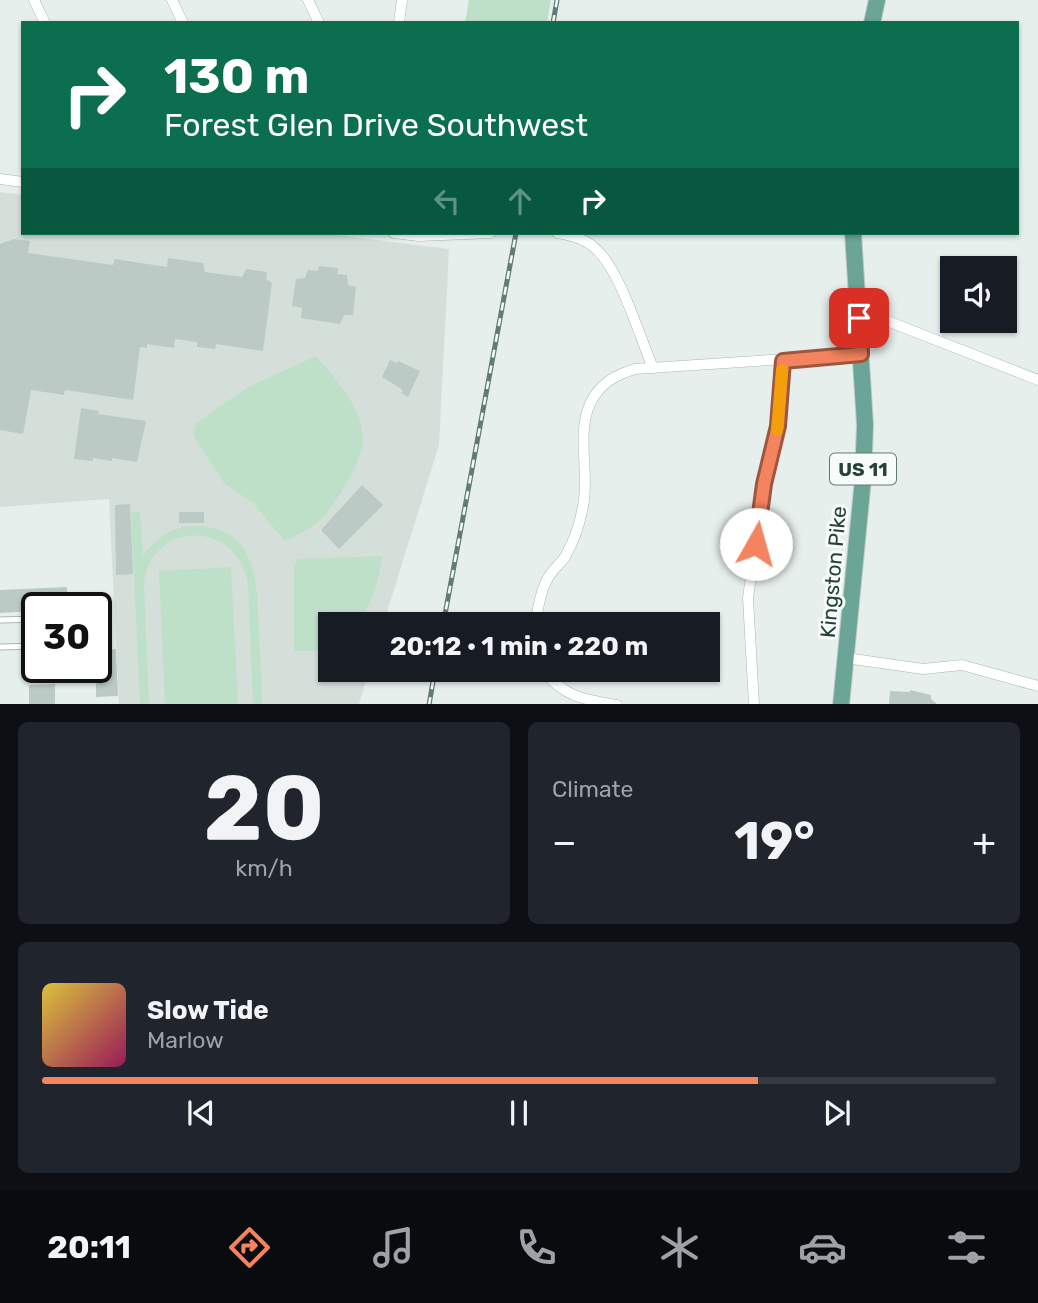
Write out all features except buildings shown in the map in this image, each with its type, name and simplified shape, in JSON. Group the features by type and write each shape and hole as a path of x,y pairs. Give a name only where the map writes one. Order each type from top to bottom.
{"main road":[{"path":"872,21 877,0"},
{"name":"Kingston Pike","path":"841,704 863,479 865,425 853,235"}],"street":[{"path":"34,0 44,21"},
{"path":"172,0 182,21"},
{"path":"308,0 318,21"},
{"path":"399,21 402,0"},
{"path":"0,179 21,182"},
{"path":"411,235 443,235"},
{"path":"565,235 581,239 595,248 609,264 653,368"},
{"path":"859,318 877,317 1038,380"},
{"path":"537,612 548,577 564,557 577,532 587,482 583,430 589,405 599,389 615,375 635,369 861,354"},
{"path":"754,704 748,598 764,484 778,426 783,361"},
{"path":"846,658 923,669 962,665 1038,686"},
{"path":"551,682 580,699 611,704"}],"lane":[{"path":"0,620 21,619"},
{"path":"0,647 21,646"}],"shaded area":[{"path":"0,192 21,195 21,235 335,235 449,249 439,445 387,612 318,612 318,682 365,682 359,704 119,704 109,499 0,507"}],"green space":[{"path":"469,0 551,0 547,21 465,21"},
{"path":"316,356 353,405 359,417 363,439 358,460 346,484 325,515 310,528 285,541 253,503 224,483 193,435 196,423 248,387"},
{"path":"131,512 140,512 143,556 166,534 189,526 218,529 233,537 244,549 255,580 262,704 253,704 248,583 241,562 228,547 212,538 194,536 177,539 161,548 150,563 144,584 149,704 140,704"},
{"path":"382,556 374,592 365,612 318,612 318,649 314,651 294,651 294,565 298,559"},
{"path":"231,567 238,704 165,704 159,571"}],"railway":[{"path":"553,21 557,0"},
{"path":"445,612 516,235"},
{"path":"429,704 433,682"}],"slow traffic":[{"path":"777,430 782,370"}],"route":[{"path":"756,544 764,484 778,426 783,361 861,354 859,318"}]}
